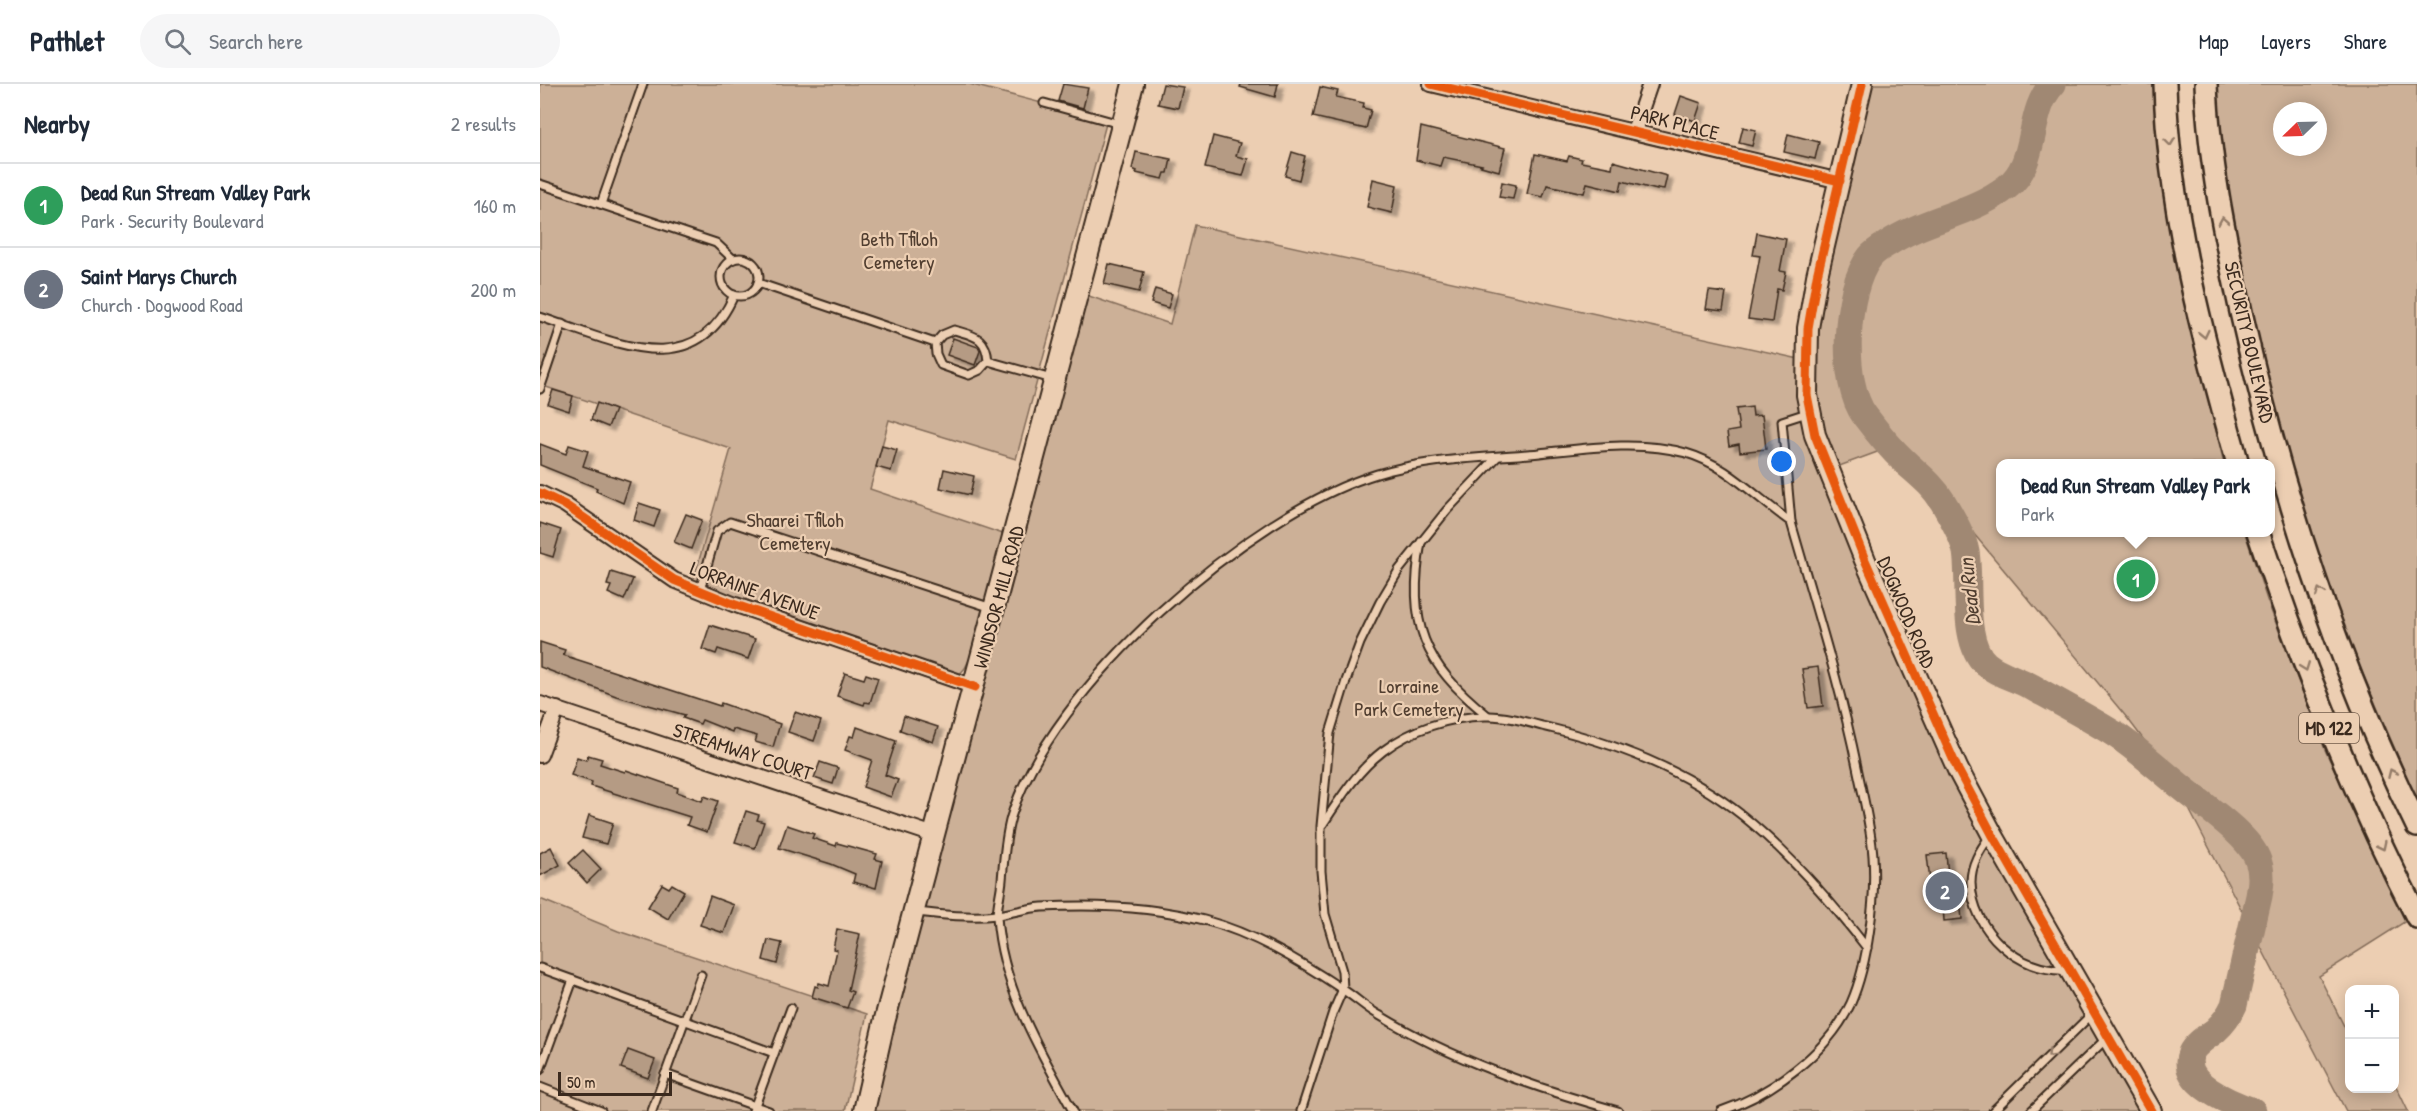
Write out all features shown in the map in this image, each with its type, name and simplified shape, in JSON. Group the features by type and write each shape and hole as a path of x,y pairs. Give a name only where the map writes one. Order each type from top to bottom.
{"main road":[{"name":"SECURITY BOULEVARD","path":"2165,84 2166,113 2175,184 2189,271 2237,459"},
{"name":"SECURITY BOULEVARD","path":"2206,84 2216,179 2231,263 2256,379 2289,496 2316,580 2345,658 2376,735 2417,826"},
{"name":"MD 122","path":"2260,537 2306,670 2339,751 2417,917"}],"street":[{"name":"WINDSOR MILL ROAD","path":"864,1111 913,912 975,687 1133,84"},
{"name":"PARK PLACE","path":"1431,84 1481,90 1634,131 1840,181"},
{"path":"1634,131 1650,84"},
{"name":"DOGWOOD ROAD","path":"1862,84 1817,276 1808,328 1806,377 1815,435 1921,689 1958,770 2107,1038 2151,1111"},
{"name":"LORRAINE AVENUE","path":"540,494 565,505 674,580 733,604 975,687"},
{"name":"STREAMWAY COURT","path":"540,704 934,835"},
{"path":"540,755 557,709"}],"lane":[{"path":"601,204 643,84"},
{"path":"1044,103 1123,124"},
{"path":"540,184 716,243 733,259"},
{"path":"733,259 745,259 753,263 759,272 758,283 754,291 745,296 734,295 723,287 721,280 724,267 733,259"},
{"path":"758,283 935,343"},
{"path":"540,316 641,350 670,350 684,346 709,332 727,311 734,295"},
{"path":"540,389 562,324"},
{"path":"954,330 979,338 987,348 988,361 980,370 969,375 940,365 935,343 942,335 954,330"},
{"path":"988,361 1055,380"},
{"path":"1721,1111 1757,1095 1789,1075 1813,1054 1835,1029 1851,1004 1867,948 1873,898 1873,856 1864,798 1830,655 1791,522 1782,421 1810,412"},
{"path":"1073,1111 1040,1051 1018,1003 1008,969 997,915 1004,848 1011,817 1037,759 1088,687 1126,645 1168,605 1254,537 1322,496 1378,473 1408,466 1564,450 1641,446 1685,453 1707,461 1726,472 1791,522"},
{"path":"1301,1111 1333,1012 1343,989 1342,971 1325,914 1321,871 1322,826 1330,733 1360,643 1380,602 1421,541 1497,457"},
{"path":"700,590 717,531 730,522 994,609"},
{"path":"1421,541 1415,594 1424,638 1448,681 1487,715"},
{"path":"1322,826 1348,786 1384,750 1411,735 1437,723 1462,717 1487,715 1528,722 1610,744 1648,759 1711,793 1750,822 1801,870 1838,909 1867,948"},
{"path":"1992,834 1980,850 1971,882 1981,920 1995,940 2012,956 2030,965 2052,971 2069,970"},
{"path":"913,912 946,916 997,915 1039,907 1090,906 1134,907 1172,912 1237,931 1272,947 1343,989 1378,1015 1475,1064 1544,1090 1618,1111"},
{"path":"540,968 774,1053"},
{"path":"652,1111 701,975"},
{"path":"540,1070 573,980"},
{"path":"754,1108 791,1008"},
{"path":"1993,1111 2093,1013"},
{"path":"2031,1111 2107,1038"},
{"path":"665,1074 754,1108 769,1111"},
{"path":"540,1087 601,1111"}],"green space":[{"name":"Beth Tfiloh Cemetery","path":"540,84 969,84 1107,120 1016,459 889,420 870,489 1003,534 970,658 959,675 736,600 693,581 731,449 540,385"},
{"path":"1871,84 2153,84 2166,203 2188,317 2223,459 1996,459 1996,537 2246,537 2267,600 2326,752 2406,921 2319,976 2345,1028 2345,1093 2399,1092 2408,1111 2346,1111 2189,809 2165,768 2128,719 1899,444 1834,468 1814,399 1818,319 1831,250"},
{"path":"2217,84 2417,84 2417,802 2339,615 2293,474 2262,359 2245,281 2221,134"},
{"name":"Lorraine Park Cemetery","path":"1195,225 1799,359 1923,714 2142,1111 872,1111 891,1025 1086,295 1170,324"},
{"path":"540,899 618,931 867,1014 845,1111 540,1111"}],"building":[{"path":"1063,84 1088,88 1083,108 1058,101"},
{"path":"1163,84 1183,87 1178,108 1158,104"},
{"path":"1241,84 1278,84 1275,97 1240,87"},
{"path":"1320,87 1338,91 1336,97 1364,103 1363,108 1371,110 1366,129 1313,117"},
{"path":"1681,96 1701,103 1695,121 1675,114"},
{"path":"1421,127 1505,148 1499,171 1443,157 1440,166 1416,160"},
{"path":"1743,127 1756,130 1752,146 1739,143"},
{"path":"1788,134 1819,142 1815,159 1784,152"},
{"path":"1213,136 1240,143 1236,156 1248,159 1243,176 1205,168"},
{"path":"1136,152 1171,159 1168,173 1165,173 1163,179 1136,173 1137,171 1132,169"},
{"path":"1292,152 1305,156 1299,180 1285,176"},
{"path":"1535,154 1567,161 1569,156 1582,159 1581,162 1612,168 1613,161 1667,176 1664,189 1657,188 1657,190 1622,181 1620,191 1587,183 1584,193 1547,185 1543,197 1527,194"},
{"path":"1373,179 1397,185 1392,213 1367,207"},
{"path":"1502,182 1516,185 1513,199 1499,197"},
{"path":"1757,233 1786,239 1780,271 1786,272 1782,290 1777,289 1772,322 1748,319 1760,256 1753,255"},
{"path":"1109,264 1144,272 1139,292 1104,284"},
{"path":"1155,289 1172,294 1168,308 1151,303"},
{"path":"1709,291 1726,293 1723,311 1706,309"},
{"path":"953,338 978,347 980,351 975,365 947,355"},
{"path":"553,390 573,396 569,411 548,404"},
{"path":"597,403 615,410 608,427 591,420"},
{"path":"1752,407 1753,416 1762,415 1766,449 1740,452 1739,444 1729,446 1727,432 1739,430 1736,409"},
{"path":"540,444 566,454 569,445 588,451 583,466 630,482 623,503 596,491 597,488 540,465"},
{"path":"882,446 897,450 891,471 876,467"},
{"path":"944,469 974,476 970,495 940,488"},
{"path":"639,503 660,510 654,527 634,520"},
{"path":"686,514 702,520 691,549 674,542"},
{"path":"540,523 561,530 553,557 540,553"},
{"path":"611,572 633,579 624,600 608,593 611,586 607,585"},
{"path":"710,625 755,639 748,659 718,649 716,654 702,649"},
{"path":"540,642 565,650 563,655 720,706 721,703 780,724 773,747 755,742 757,736 733,729 732,732 702,720 700,724 683,718 685,715 616,696 540,667"},
{"path":"1818,667 1823,706 1808,708 1802,669"},
{"path":"845,673 864,679 866,674 878,678 870,703 865,702 864,705 837,696"},
{"path":"795,712 821,721 814,741 788,732"},
{"path":"904,716 938,727 933,742 900,730"},
{"path":"857,727 896,741 885,775 898,780 891,797 863,787 872,760 845,750 850,736 854,737"},
{"path":"588,755 602,759 600,764 625,772 626,770 678,788 677,792 702,801 704,796 718,801 707,832 687,825 690,817 591,786 592,782 571,775 577,757 586,760"},
{"path":"820,762 838,768 833,784 814,778"},
{"path":"746,811 759,815 757,820 764,822 755,848 735,842"},
{"path":"589,815 613,823 606,844 582,838"},
{"path":"787,825 814,834 812,838 836,846 837,843 877,854 875,859 882,861 876,888 853,882 855,874 831,864 779,848"},
{"path":"551,847 560,865 540,876 540,853"},
{"path":"583,850 601,869 587,883 569,863"},
{"path":"1946,853 1948,876 1957,875 1962,919 1944,921 1943,906 1933,907 1927,855"},
{"path":"662,884 669,888 672,884 684,891 668,919 648,907"},
{"path":"710,896 734,905 724,933 700,925"},
{"path":"837,929 860,934 848,990 853,992 847,1008 812,997 815,986 818,987 819,983 829,986 837,950 833,949"},
{"path":"768,940 782,943 777,964 763,960"},
{"path":"628,1050 655,1060 648,1078 621,1068"}],"waterway":[{"name":"Dead Run","path":"2053,84 2039,109 2024,165 2007,187 1979,204 1901,235 1870,257 1861,272 1850,313 1848,336 1852,382 1857,401 1865,416 1895,452 1935,490 1960,532 1966,552 1970,627 1978,654 1986,664 2074,710 2126,742 2227,823 2245,841 2257,858 2261,873 2260,891 2234,1005 2221,1025 2193,1050 2189,1064 2192,1074 2210,1091 2253,1111"}],"cycle path":[{"path":"1431,84 1840,181"},
{"path":"1862,84 1817,276 1808,328 1807,395 1815,435 1865,560 1958,770 1992,834 2151,1111"},
{"path":"540,493 565,505 674,580 733,604 975,687"}],"place":[{"name":"Dead Run Stream Valley Park","path":"2136,579"},
{"name":"Saint Marys Church","path":"1945,891"}],"park label":[{"name":"Shaarei Tfiloh Cemetery","path":"795,530"}]}
